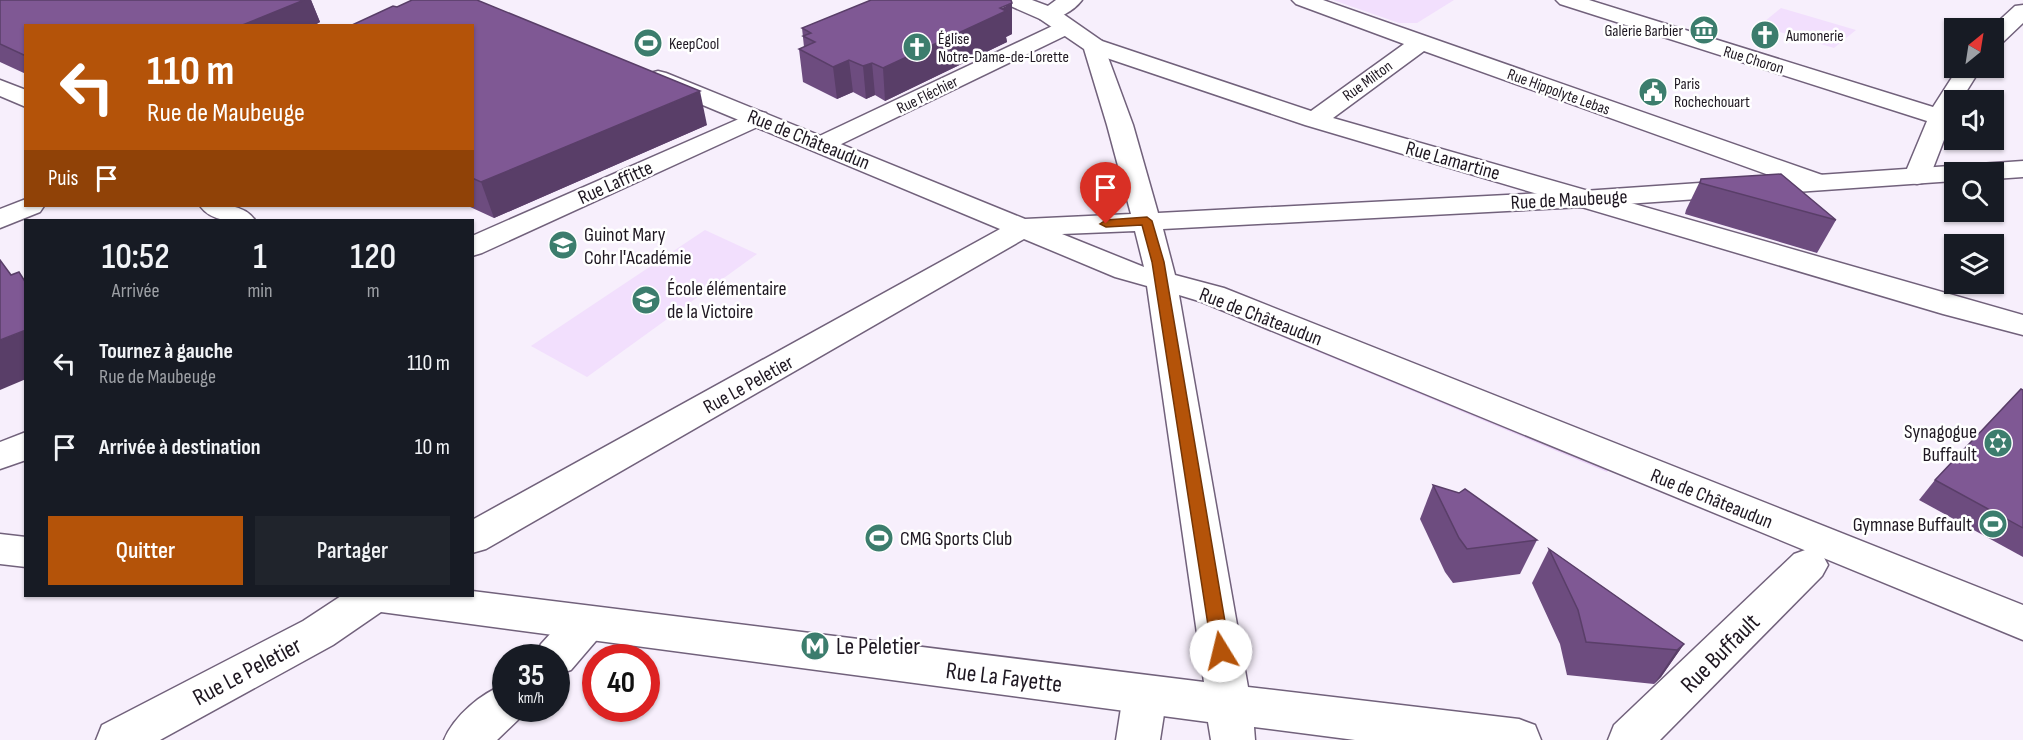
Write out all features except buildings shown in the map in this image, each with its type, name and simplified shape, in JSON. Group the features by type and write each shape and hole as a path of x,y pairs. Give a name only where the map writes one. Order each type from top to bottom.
{"street":[{"name":"Rue Lamartine","path":"1013,0 1051,14 1094,46 1314,120 2023,325"},
{"name":"Rue Fléchier","path":"822,144 1051,14 1071,0"},
{"name":"Rue Hippolyte Lebas","path":"1303,0 1815,182"},
{"name":"Rue Choron","path":"1567,0 1940,117"},
{"path":"2004,29 2023,11"},
{"name":"Rue Milton","path":"1314,120 1421,42"},
{"path":"1094,46 1120,125 1147,221 1160,281 1223,664 1230,722"},
{"name":"Rue de Châteaudun","path":"640,71 1126,271 1213,295 2023,623"},
{"path":"1917,176 1940,117 1963,78"},
{"path":"0,87 24,99"},
{"name":"Rue Laffitte","path":"474,246 757,118"},
{"path":"2004,170 2023,169"},
{"name":"Rue de Maubeuge","path":"1147,221 1583,199 1944,174"},
{"path":"0,220 28,207"},
{"path":"216,207 239,219"},
{"path":"1023,228 1147,221"},
{"name":"Rue Le Peletier","path":"474,537 1023,228"},
{"path":"0,456 24,446"},
{"path":"0,549 24,552"},
{"name":"Rue Buffault","path":"1630,740 1808,565"},
{"name":"Rue Le Peletier","path":"117,740 318,633 371,597"},
{"name":"Rue La Fayette","path":"390,597 1145,694 1230,722 1519,740"},
{"path":"567,644 586,623"},
{"path":"1138,740 1145,694"},
{"path":"466,740 492,716"}],"shaded area":[{"path":"1333,0 1454,0 1417,23 1399,23"},
{"path":"1781,8 1856,30 1834,48 1759,26"},
{"name":"École élémentaire de la Victoire","path":"705,230 757,254 587,377 531,346"},
{"path":"1286,330 1611,463 1607,472 1280,336"}],"place":[{"name":"Galerie Barbier","path":"1704,30"},
{"name":"Aumonerie","path":"1765,35"},
{"name":"KeepCool","path":"648,43"},
{"name":"Église Notre-Dame-de-Lorette","path":"917,47"},
{"name":"Paris Rochechouart","path":"1653,92"},
{"name":"Guinot Mary Cohr l'Académie","path":"563,245"},
{"name":"École élémentaire de la Victoire","path":"646,300"},
{"name":"Synagogue Buffault","path":"1998,443"},
{"name":"Gymnase Buffault","path":"1993,524"},
{"name":"CMG Sports Club","path":"879,538"},
{"name":"Le Peletier","path":"815,646"}],"route":[{"path":"1106,224 1147,221 1158,262 1221,651"}]}
